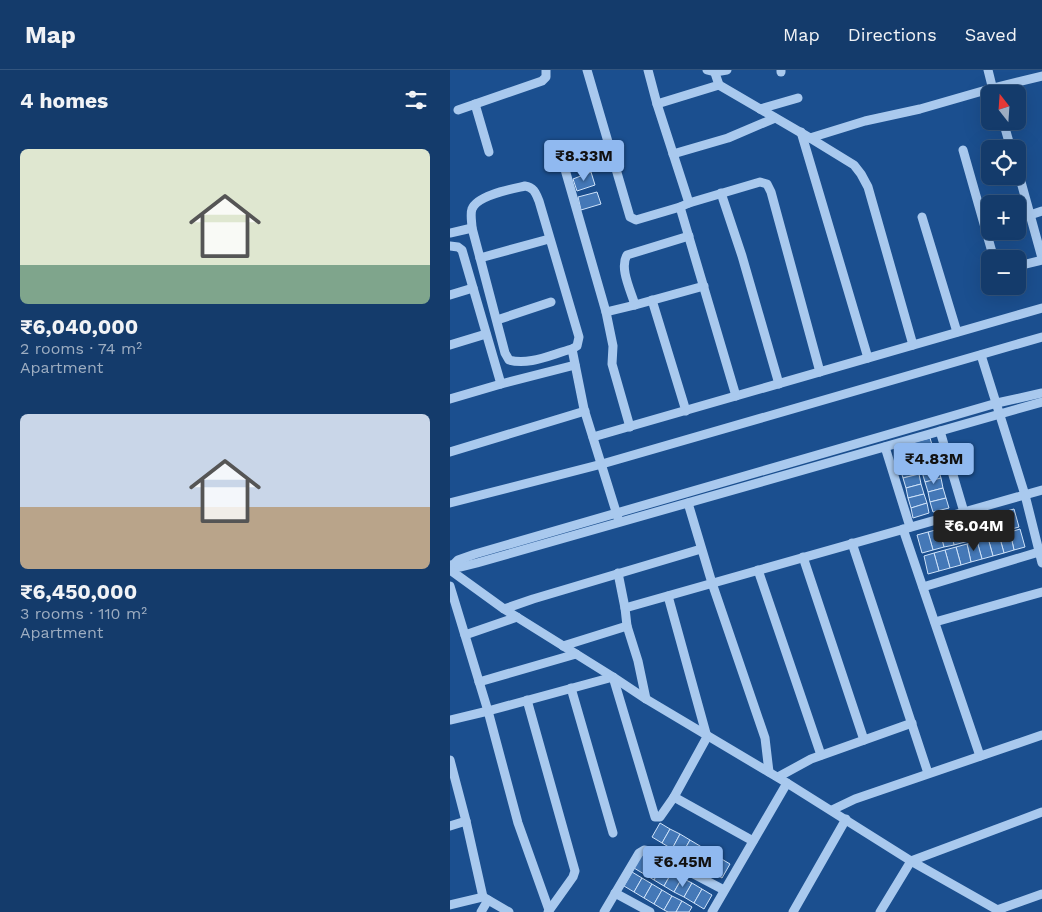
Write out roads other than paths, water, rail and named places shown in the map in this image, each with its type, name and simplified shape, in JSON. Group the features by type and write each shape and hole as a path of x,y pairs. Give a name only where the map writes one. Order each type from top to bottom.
{"street":[{"path":"458,110 542,81 546,77 546,70"},
{"path":"587,70 630,217 636,220 760,182 767,184 771,192 820,372"},
{"path":"648,70 689,203"},
{"path":"727,70 712,71 719,85 854,165 862,174 868,187 913,345"},
{"path":"988,70 992,85"},
{"path":"1013,85 1042,76"},
{"path":"657,104 719,85"},
{"path":"810,138 865,121 981,94"},
{"path":"760,110 798,98"},
{"path":"475,104 489,152"},
{"path":"673,154 728,138 775,118"},
{"path":"800,132 868,358"},
{"path":"963,150 991,250"},
{"path":"562,159 606,312 613,346 612,364 630,427"},
{"path":"1022,185 1042,259 1026,264"},
{"path":"530,186 539,201 549,239 579,337 576,346 572,349 526,362 509,360 505,353 472,228 471,210 476,203 484,198 530,186"},
{"path":"722,193 779,384"},
{"path":"680,207 736,396"},
{"path":"1030,215 1042,211"},
{"path":"922,217 957,332"},
{"path":"450,232 472,228"},
{"path":"635,305 624,268 624,260 628,255 689,236"},
{"path":"480,258 549,239"},
{"path":"450,246 458,247 462,250 501,384"},
{"path":"606,312 704,286"},
{"path":"450,295 473,288"},
{"path":"652,300 686,411"},
{"path":"497,320 551,302"},
{"path":"593,438 1042,308"},
{"path":"450,345 486,334"},
{"path":"450,503 602,464 1042,337"},
{"path":"572,349 585,411 619,523"},
{"path":"981,355 1025,495 1042,563"},
{"path":"450,399 575,365"},
{"path":"451,567 458,560 475,554 616,512 997,403 1042,393"},
{"path":"451,567 461,567 477,563 1042,402"},
{"path":"450,452 585,411"},
{"path":"940,431 964,512"},
{"path":"885,447 922,587 980,756"},
{"path":"625,608 1042,490"},
{"path":"688,503 712,583 765,738 769,772"},
{"path":"852,543 928,774"},
{"path":"504,609 533,598 701,549"},
{"path":"922,587 1040,551"},
{"path":"804,557 864,740"},
{"path":"451,567 504,609 613,676 646,699 832,810 911,861 998,911 1042,894"},
{"path":"758,570 821,755"},
{"path":"618,573 627,626 638,661 646,699"},
{"path":"450,586 488,711 518,822 548,911"},
{"path":"935,622 1042,592"},
{"path":"613,676 655,817 660,817 674,797 707,737 668,596"},
{"path":"465,635 517,617"},
{"path":"563,646 627,626"},
{"path":"479,682 576,654"},
{"path":"450,720 613,676"},
{"path":"571,688 612,833"},
{"path":"527,700 574,865 573,877 548,911"},
{"path":"778,777 811,758 912,723"},
{"path":"832,810 855,799 1042,735"},
{"path":"450,760 452,776 466,821 485,898 482,912"},
{"path":"712,912 787,783"},
{"path":"674,797 753,840"},
{"path":"880,912 911,861 1042,813"},
{"path":"793,912 846,819"},
{"path":"450,826 466,821"},
{"path":"604,912 639,853 644,850 650,851 724,890"},
{"path":"616,893 650,912"},
{"path":"450,905 485,898 509,912"}]}
